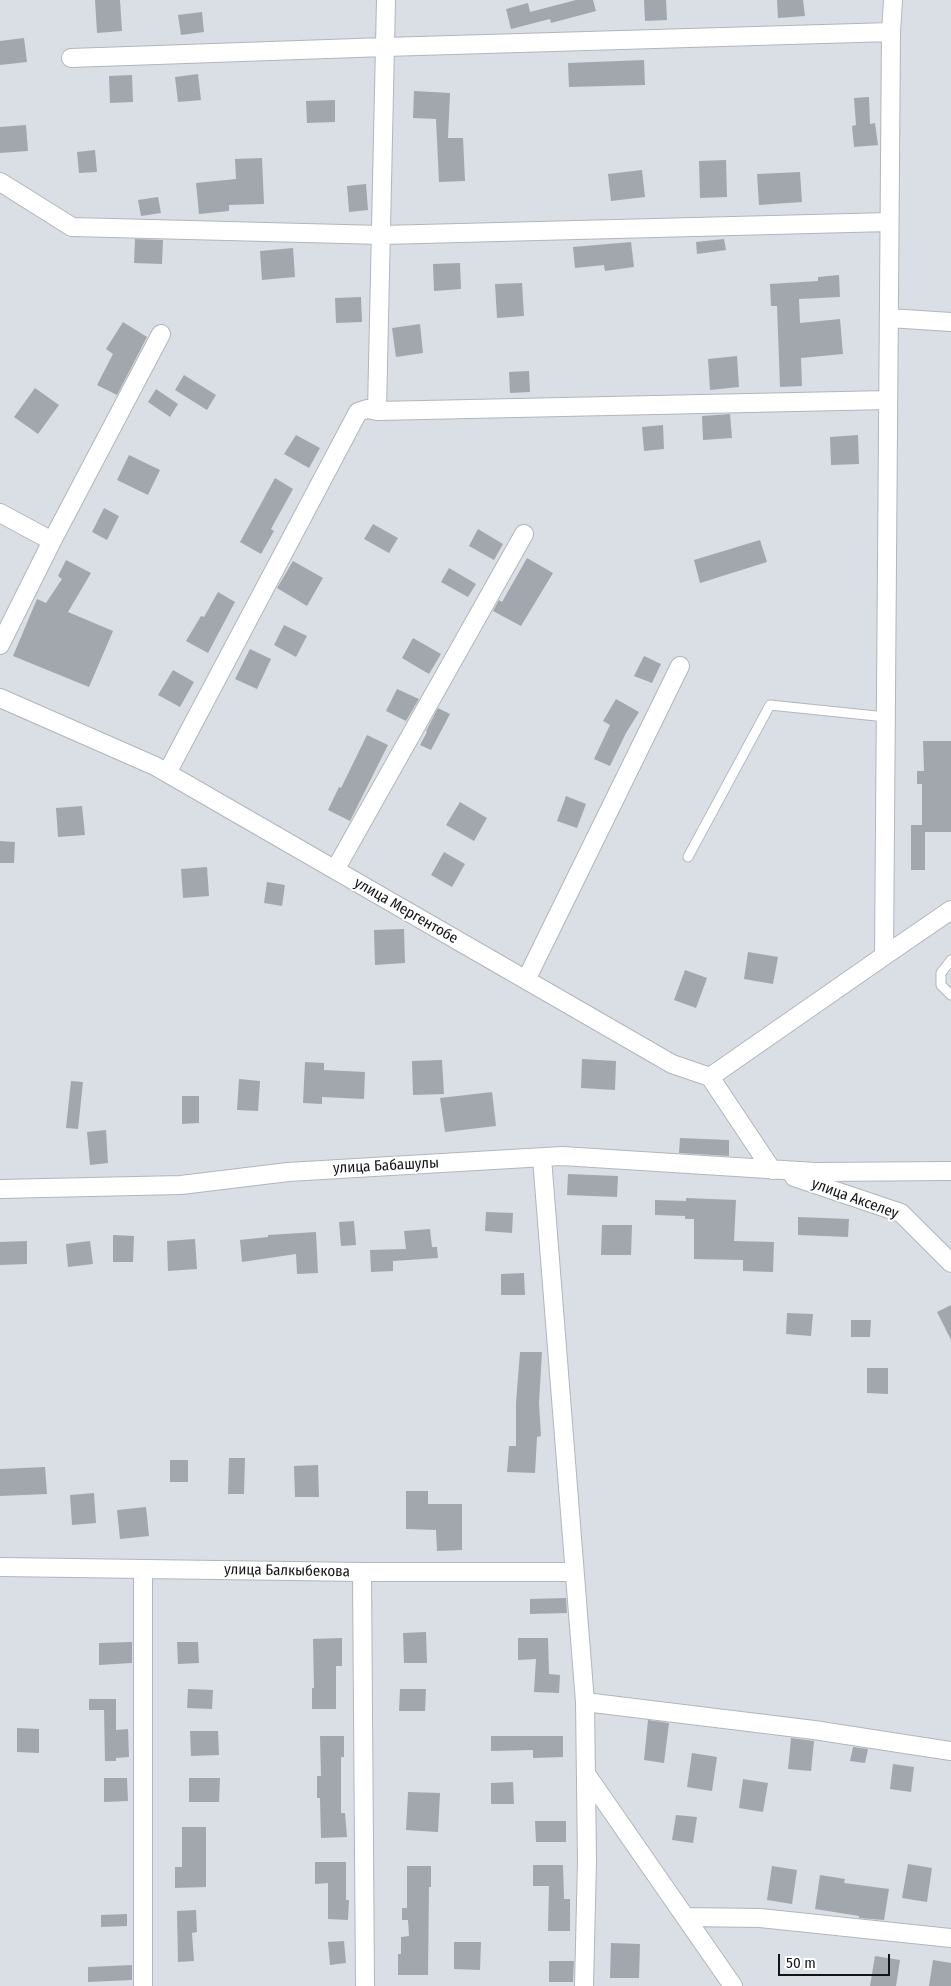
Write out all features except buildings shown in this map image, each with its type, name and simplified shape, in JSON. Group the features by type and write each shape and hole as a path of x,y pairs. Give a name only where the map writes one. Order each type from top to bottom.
{"street":[{"path":"377,411 386,0"},
{"path":"884,956 889,222 891,32 894,0"},
{"path":"71,58 385,46 891,32"},
{"path":"0,182 72,226 382,235 889,222"},
{"path":"889,318 951,322"},
{"path":"0,645 52,541 161,334"},
{"path":"167,773 358,412 367,409 377,411 888,400"},
{"path":"0,512 52,541"},
{"path":"335,870 524,534"},
{"path":"526,980 680,666"},
{"name":"улица Мергентобе","path":"0,698 155,766 672,1064 710,1077"},
{"path":"951,910 710,1077 772,1170 815,1172 951,1171"},
{"name":"улица Бабашулы","path":"0,1189 181,1185 288,1172 571,1157 772,1170"},
{"path":"542,1158 585,1702 587,1861 584,1986"},
{"name":"улица Акселеу","path":"772,1170 901,1213 951,1263"},
{"name":"улица Балкыбекова","path":"0,1567 362,1572 574,1572"},
{"path":"143,1569 143,1986"},
{"path":"362,1572 364,1986"},
{"path":"585,1702 814,1730 951,1751"},
{"path":"586,1774 733,1986"},
{"path":"686,1917 760,1918 951,1938"}],"lane":[{"path":"688,857 770,705 886,717"},
{"path":"951,960 941,974 941,985 951,995"}]}
